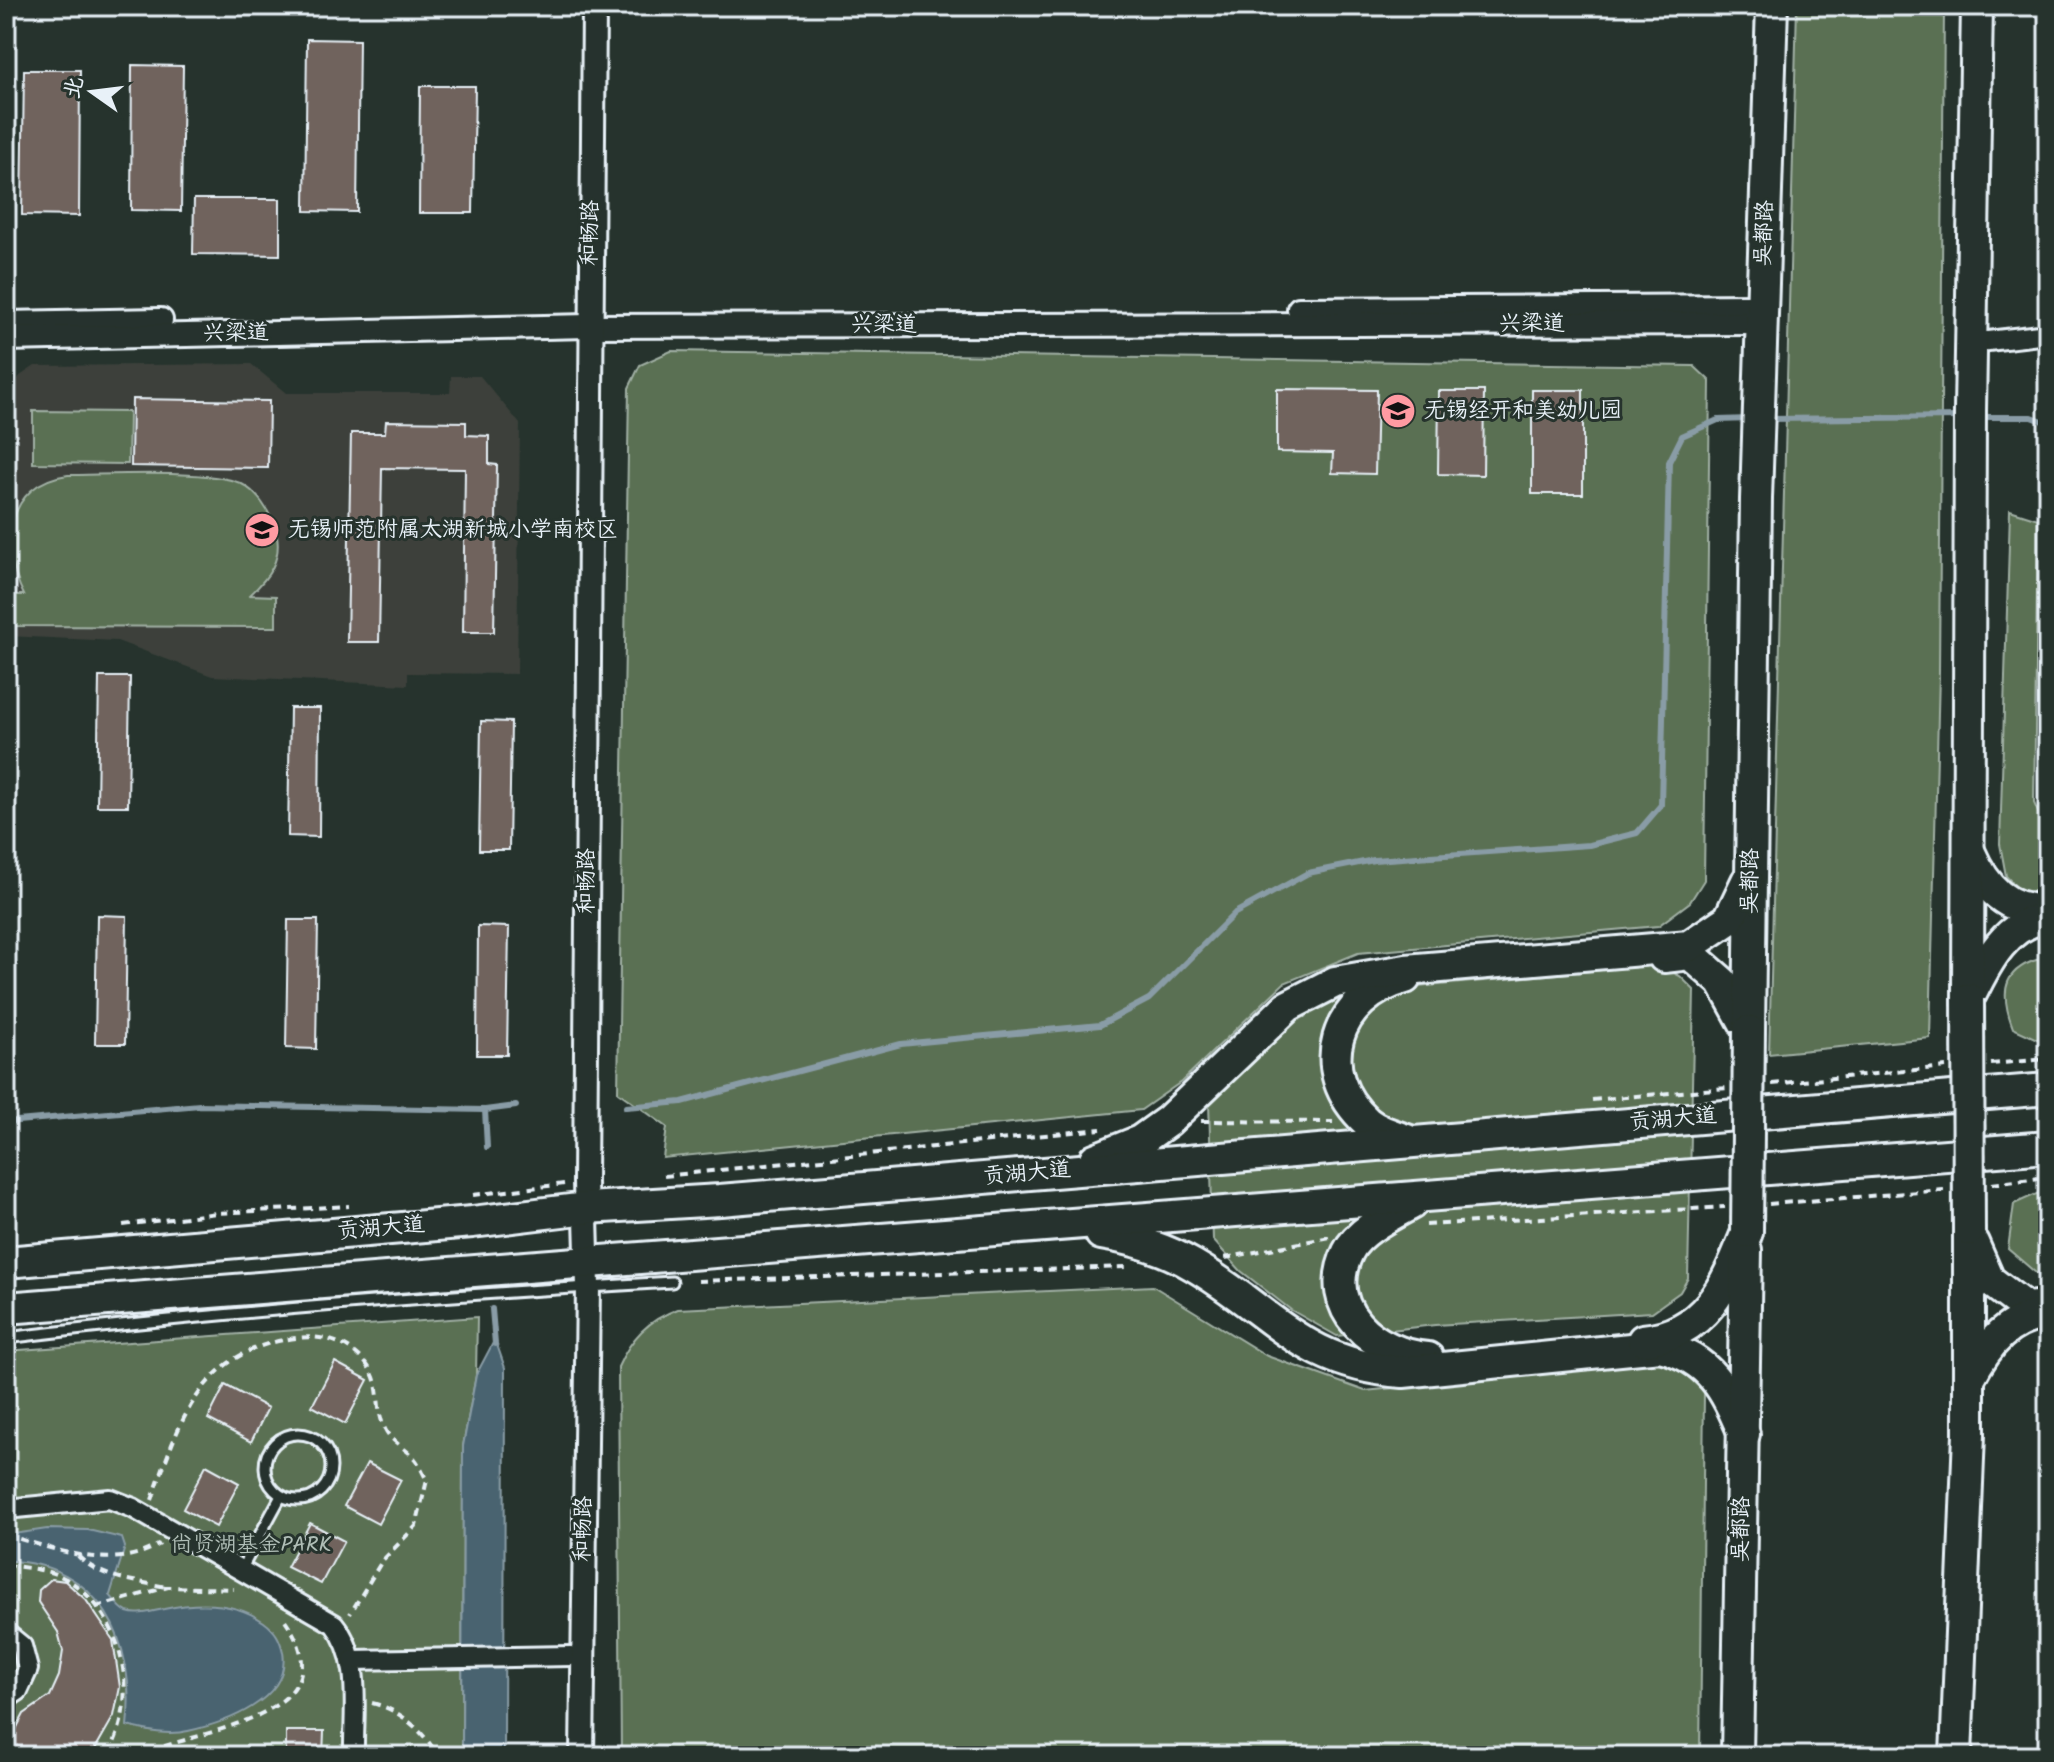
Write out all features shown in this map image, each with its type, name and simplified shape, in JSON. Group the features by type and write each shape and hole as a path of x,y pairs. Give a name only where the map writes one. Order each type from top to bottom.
{"main road":[{"name":"吴都路","path":"1737,1756 1756,499 1772,6"},
{"path":"1956,1756 1969,1379 1970,411 1977,6"},
{"path":"1969,852 1983,882 1997,895 2014,906 2048,910"},
{"path":"1063,1171 1140,1141 1168,1121 1288,1006 1335,982 1406,970 1689,946 1729,919 1751,873"},
{"path":"1968,999 2000,944 2020,928 2048,918"},
{"path":"1413,1142 1368,1122 1341,1085 1335,1065 1337,1043 1344,1022 1357,1003 1378,988 1403,978 1690,954 1722,982 1749,1031"},
{"name":"贡湖大道","path":"6,1262 578,1201 1063,1171 2048,1089"},
{"path":"6,1308 582,1274 1065,1228 2048,1147"},
{"path":"1416,1201 1371,1229 1348,1250 1342,1281 1342,1303 1365,1336 1411,1357 1439,1359 1661,1339 1690,1326 1712,1307 1726,1284 1747,1232"},
{"path":"1065,1228 1147,1245 1192,1264 1297,1341 1322,1355 1374,1370 1403,1372 1660,1346 1685,1352 1721,1386 1744,1434"},
{"path":"1969,1230 1978,1262 1989,1280 2026,1308 2048,1306"},
{"path":"1969,1379 1994,1337 2030,1315 2048,1314"}],"street":[{"name":"和畅路","path":"582,1756 582,1274 578,1201 586,320 585,6"},
{"name":"和畅路","path":"586,320 594,6"},
{"name":"兴梁道","path":"6,323 1762,314"},
{"name":"兴梁道","path":"6,339 586,320"},
{"path":"1971,343 2048,334"},
{"name":"和畅路","path":"569,1756 582,1274"},
{"path":"6,1509 110,1499 147,1516 334,1624 347,1640 353,1660 354,1756"},
{"path":"6,1633 22,1646 28,1669 18,1691 6,1699"},
{"path":"353,1660 571,1656"}],"lane":[{"path":"6,1338 582,1274 672,1282"},
{"path":"290,1435 311,1437 326,1451 330,1472 327,1482 312,1497 291,1499 281,1496 273,1489 265,1468 271,1448 290,1435"},
{"path":"241,1570 281,1496"}],"path":[{"path":"1986,1064 2048,1059"},
{"path":"1769,1084 1955,1066"},
{"name":"贡湖大道","path":"1584,1101 1738,1087"},
{"path":"1168,1121 1368,1122"},
{"name":"贡湖大道","path":"662,1177 1109,1127"},
{"path":"467,1196 501,1189 578,1201"},
{"path":"147,1516 178,1425 197,1393 223,1367 255,1347 314,1337 341,1342 376,1376 384,1427 415,1459 427,1480 416,1526 382,1561 353,1611 334,1624"},
{"path":"6,1535 78,1556 104,1558 157,1546 175,1532"},
{"path":"78,1556 94,1569 168,1587"},
{"path":"6,1565 54,1573 68,1580 96,1607 117,1640 125,1687 122,1719 107,1756"},
{"path":"96,1607 121,1597 168,1587 211,1586 243,1592"},
{"path":"138,1756 274,1709 289,1694 299,1677 301,1660 294,1637 279,1613"},
{"path":"353,1700 376,1704 404,1718 427,1737 438,1756"}],"shaded area":[{"name":"无锡师范附属太湖新城小学南校区","path":"251,364 286,393 450,393 451,376 480,376 520,424 517,674 408,673 408,685 212,676 117,641 6,636 6,394 20,376 35,366"}],"green space":[{"path":"1797,6 1944,6 1939,672 1930,1038 1769,1054"},
{"path":"671,351 1694,366 1710,381 1704,880 1690,902 1658,926 1358,953 1284,983 1181,1082 1141,1110 663,1158 667,1127 618,1092 629,388 640,365"},
{"path":"33,411 129,412 128,464 33,463"},
{"path":"68,475 206,476 240,483 252,491 271,517 278,550 273,567 250,595 276,596 276,627 7,626 7,595 24,595 12,558 13,520 20,504 31,491 47,481"},
{"path":"2010,510 2038,519 2034,803 2048,835 2048,891 2020,891 2006,876 2000,844"},
{"path":"2048,957 2048,1038 2037,1039 2013,1028 2006,991 2008,981 2022,966"},
{"path":"1657,965 1680,976 1694,990 1688,1278 1680,1292 1652,1312 1435,1325 1337,1336 1291,1310 1241,1271 1213,1240 1209,1102 1291,1020 1340,994"},
{"path":"2048,1189 2048,1273 2036,1273 2008,1249 2014,1204"},
{"path":"1153,1286 1267,1356 1365,1391 1671,1360 1704,1392 1700,1756 621,1756 618,1367 642,1331 678,1309"},
{"name":"尚贤湖基金PARK","path":"477,1317 476,1375 463,1446 462,1756 6,1756 6,1351"}],"water":[{"path":"495,1339 505,1368 504,1756 462,1756 463,1446 476,1375"},
{"path":"47,1529 88,1530 122,1538 125,1547 110,1595 127,1612 216,1605 241,1610 264,1622 277,1636 283,1652 283,1669 277,1683 252,1706 203,1727 165,1733 127,1726 129,1695 126,1665 118,1637 106,1612 88,1591 66,1575 39,1565 6,1561 6,1535"}],"building":[{"path":"307,39 359,40 357,212 305,211"},
{"path":"132,65 183,66 181,211 131,210"},
{"path":"24,70 80,70 79,216 22,215"},
{"path":"420,86 475,86 473,213 419,213"},
{"path":"194,199 280,199 280,255 193,254"},
{"path":"1277,389 1377,390 1375,474 1332,473 1333,453 1277,452"},
{"path":"1532,390 1583,390 1583,494 1532,494"},
{"path":"1439,391 1484,391 1483,475 1438,474"},
{"path":"132,399 269,401 268,468 131,466"},
{"path":"386,421 466,422 466,435 489,436 489,464 497,465 494,632 463,632 465,469 382,468 379,642 347,642 351,433 385,433"},
{"path":"99,677 130,677 128,806 97,806"},
{"path":"290,708 320,708 319,837 288,836"},
{"path":"481,721 511,722 509,850 479,850"},
{"path":"97,915 127,916 125,1044 95,1044"},
{"path":"288,920 318,920 316,1049 286,1048"},
{"path":"478,926 509,927 507,1055 477,1055"},
{"path":"335,1362 368,1380 345,1424 312,1406"},
{"path":"225,1385 268,1408 251,1442 208,1419"},
{"path":"367,1463 401,1480 378,1524 344,1506"},
{"path":"206,1465 239,1483 216,1527 183,1509"},
{"path":"310,1523 344,1541 321,1584 287,1567"},
{"path":"51,1579 65,1581 86,1600 113,1640 120,1687 114,1716 91,1756 12,1756 14,1733 24,1714 50,1696 59,1676 63,1651 58,1632 38,1602 39,1590"},
{"path":"286,1731 324,1731 323,1756 286,1756"}],"waterway":[{"path":"1769,419 1962,417"},
{"path":"1977,417 2032,417 2048,423"},
{"path":"626,1107 682,1102 901,1044 1100,1025 1149,999 1235,913 1308,873 1374,860 1589,845 1637,833 1661,805 1669,462 1682,436 1718,420 1750,419"},
{"path":"6,1122 200,1105 485,1110 516,1106"},
{"path":"485,1110 487,1147"},
{"path":"492,1309 495,1344"}],"place":[{"name":"无锡经开和美幼儿园","path":"1398,411"},
{"name":"无锡师范附属太湖新城小学南校区","path":"262,530"}]}
